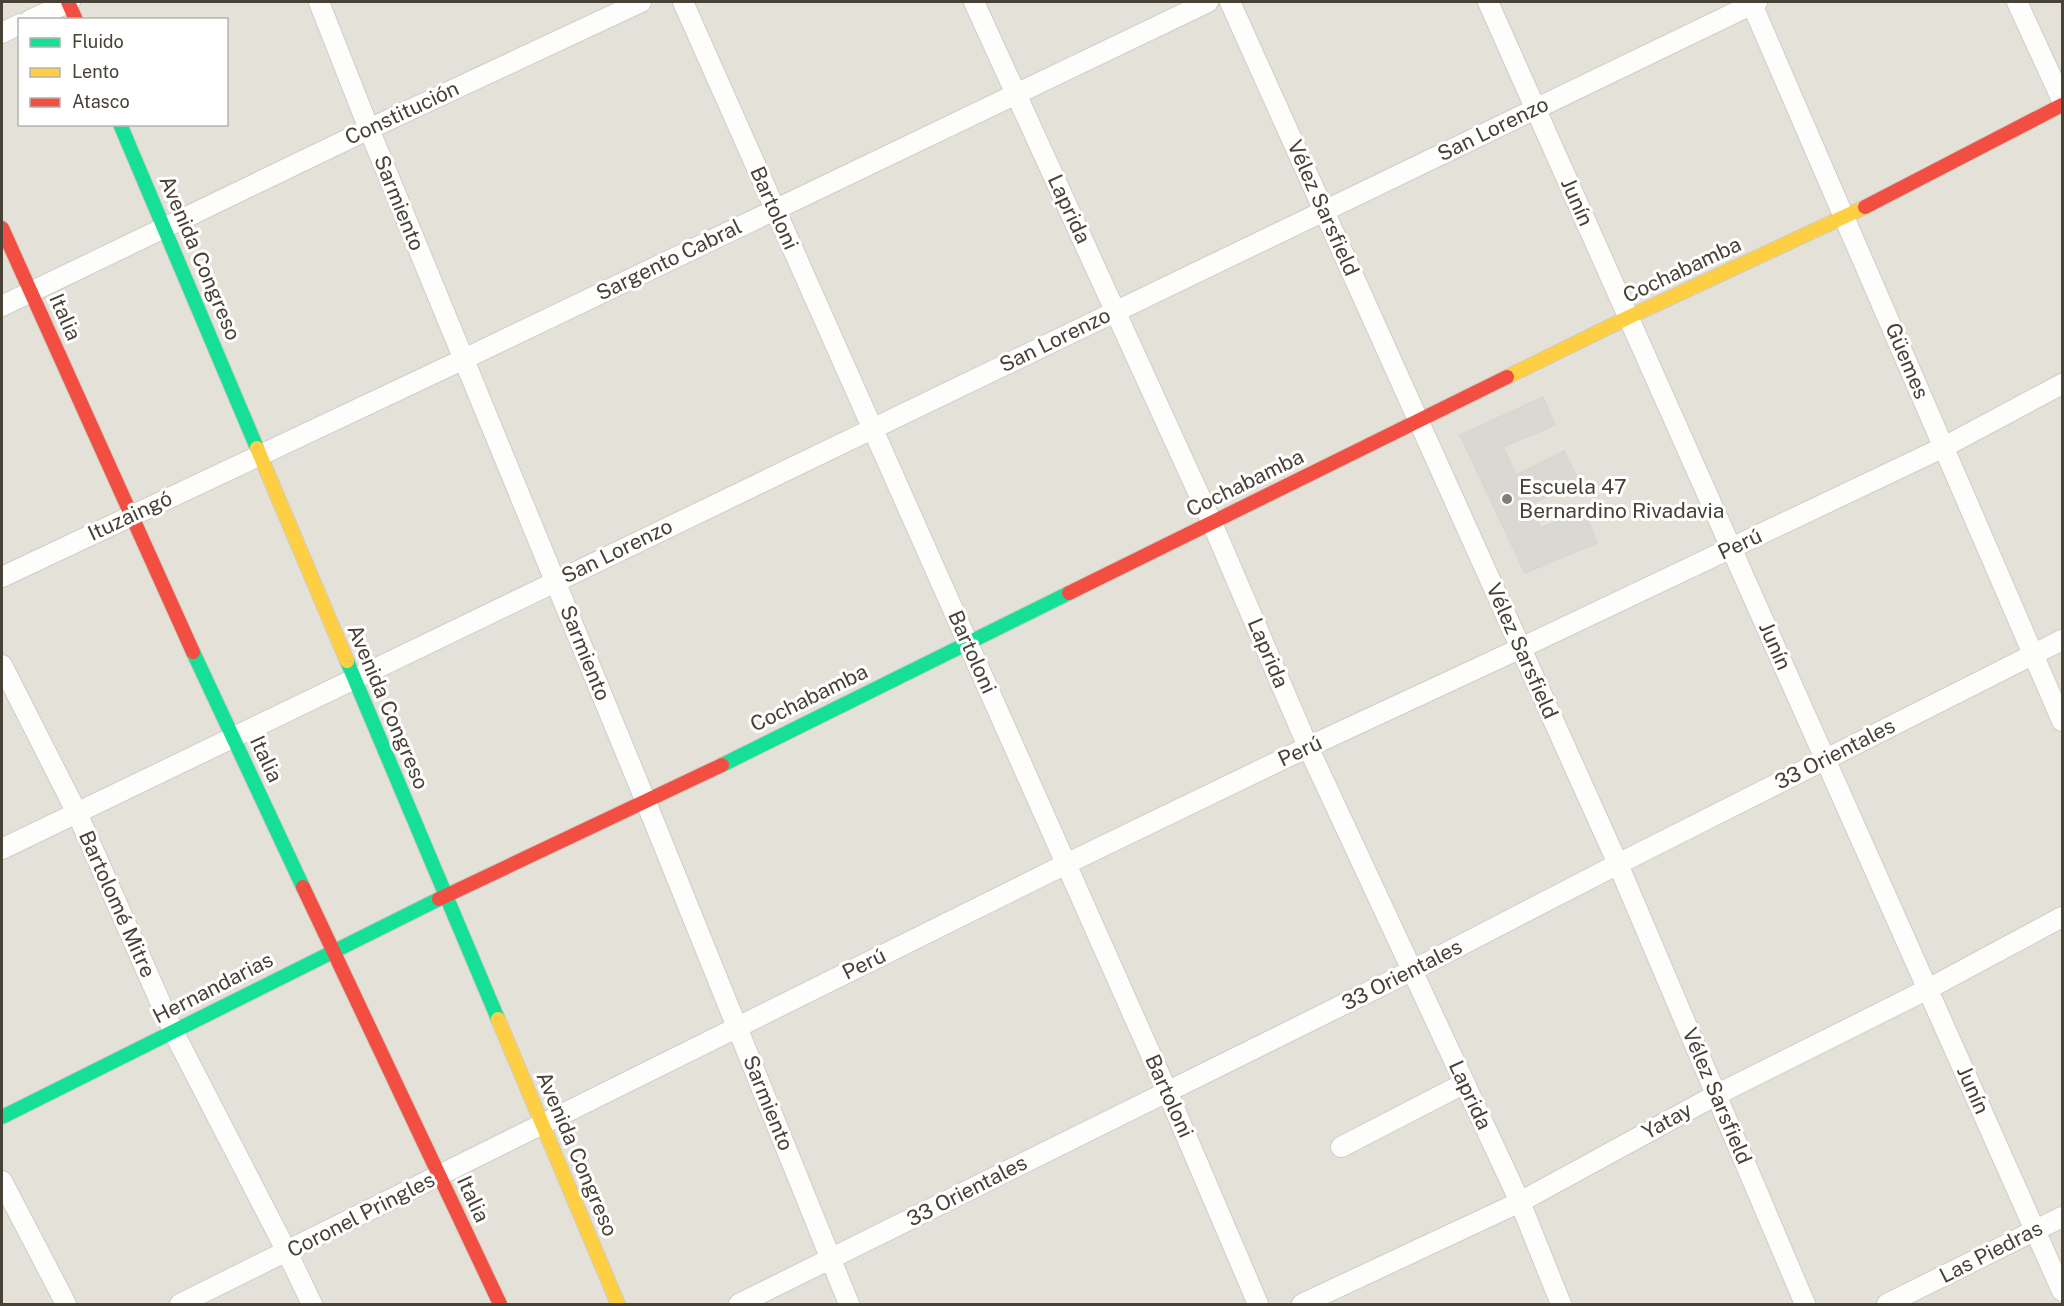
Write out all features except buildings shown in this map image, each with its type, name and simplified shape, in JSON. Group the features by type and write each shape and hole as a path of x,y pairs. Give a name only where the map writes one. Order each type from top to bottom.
{"street":[{"path":"34,18 69,2 75,18"},
{"name":"Sarmiento","path":"319,2 849,1305"},
{"name":"Constitución","path":"2,306 369,129 641,2"},
{"name":"Bartoloni","path":"683,2 1167,1091 1257,1305"},
{"name":"Laprida","path":"974,2 1212,523 1308,747 1520,1202 1561,1305"},
{"name":"Sargento Cabral","path":"260,455 1208,2"},
{"name":"Vélez Sarsfield","path":"1230,2 1618,864 1806,1305"},
{"name":"Junín","path":"1488,2 2062,1291"},
{"name":"San Lorenzo","path":"2,849 1753,2"},
{"name":"Güemes","path":"1753,2 2062,721"},
{"path":"2017,2 2062,102"},
{"path":"2,33 18,25"},
{"name":"Cochabamba","path":"444,896 646,802 1629,317 1845,218 2062,102"},
{"name":"Avenida Congreso","path":"121,126 618,1305"},
{"name":"Italia","path":"2,228 232,738 500,1305"},
{"name":"Perú","path":"541,1125 1066,864 1308,747 1944,447 2062,384"},
{"name":"Ituzaingó","path":"2,577 260,455"},
{"name":"33 Orientales","path":"740,1305 1413,970 2062,640"},
{"name":"Bartolomé Mitre","path":"2,665 77,813 173,1031 312,1305"},
{"name":"Hernandarias","path":"2,1117 444,896"},
{"name":"Yatay","path":"1302,1305 1520,1202 1716,1095 1928,989 2062,917"},
{"path":"1341,1147 1465,1083"},
{"name":"Coronel Pringles","path":"180,1305 541,1125"},
{"path":"2,1181 66,1305"},
{"name":"Las Piedras","path":"1887,1305 2062,1217"}],"shaded area":[{"path":"2,2 2062,2 2062,1304 2,1304"}],"traffic: fast":[{"path":"121,126 257,448"},
{"path":"722,765 1069,593"},
{"path":"193,652 303,887"},
{"path":"347,661 498,1019"},
{"path":"2,1117 439,899"}],"traffic: slow":[{"path":"1507,377 1629,317 1865,207"},
{"path":"257,448 347,661"},
{"path":"498,1019 618,1304"}],"traffic: jam":[{"path":"68,2 75,18"},
{"path":"1865,207 2062,105"},
{"path":"2,228 193,652"},
{"path":"1069,593 1507,377"},
{"path":"439,899 722,765"},
{"path":"303,887 500,1304"}],"place":[{"name":"Escuela 47 Bernardino Rivadavia","path":"1507,499"}]}
